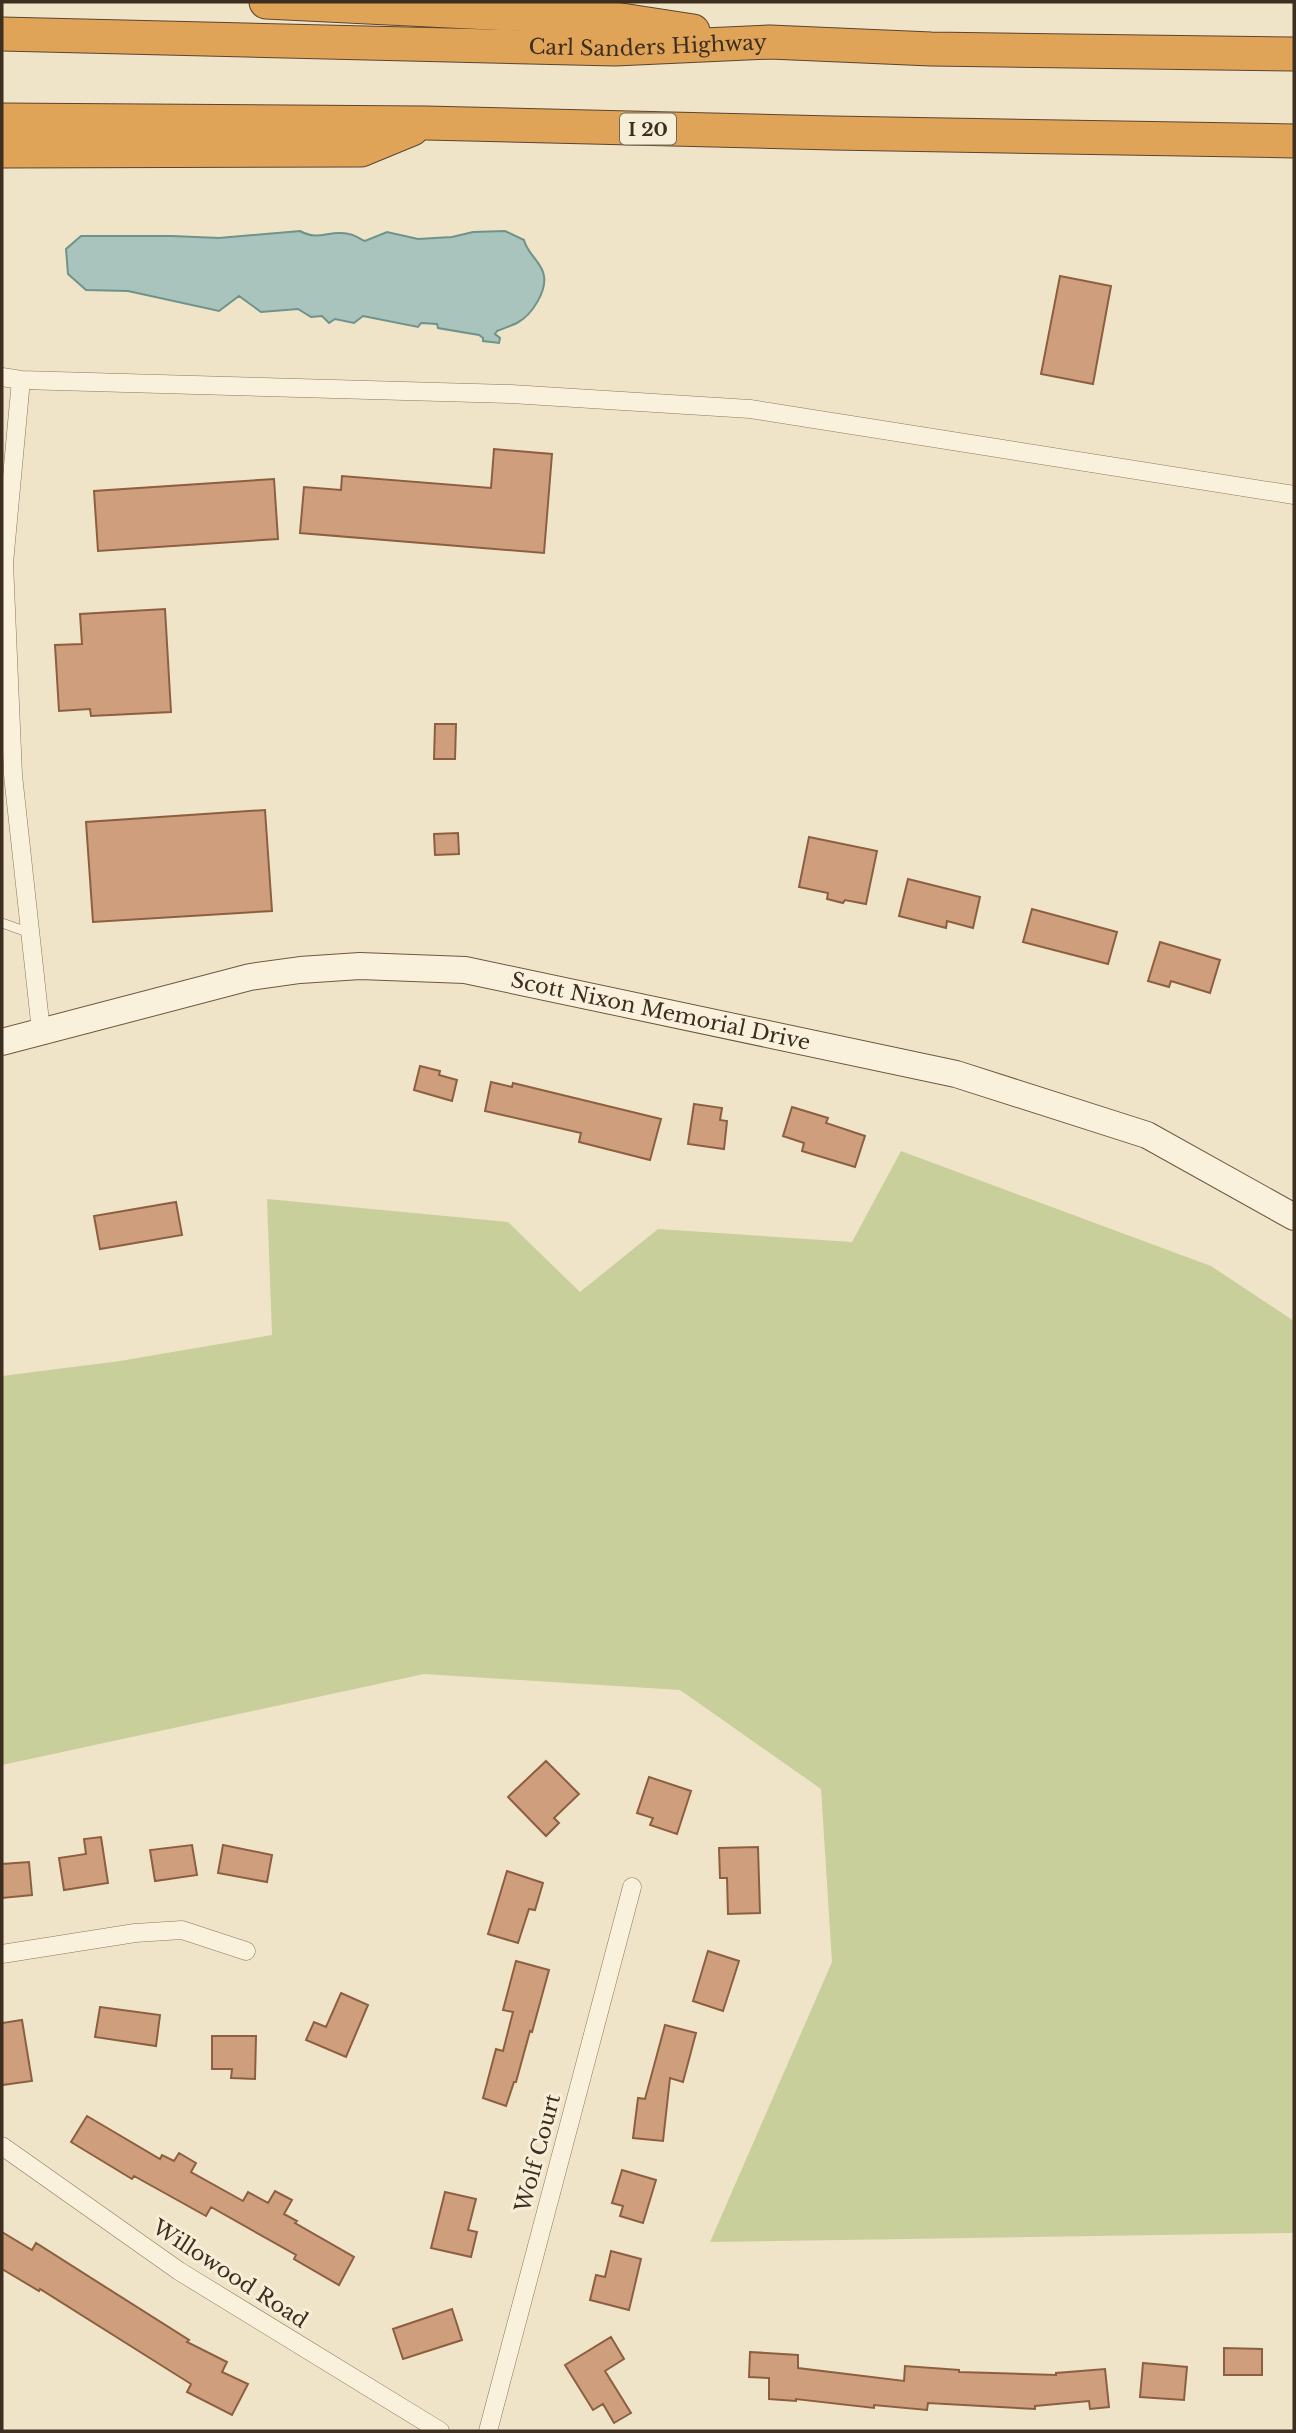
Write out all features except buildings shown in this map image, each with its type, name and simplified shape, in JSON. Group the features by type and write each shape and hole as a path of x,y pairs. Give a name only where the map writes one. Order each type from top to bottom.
{"highway":[{"path":"266,2 615,19 770,42"},
{"name":"Carl Sanders Highway","path":"2,34 615,49 770,42 931,49 1294,54"},
{"name":"I 20","path":"2,120 426,123 833,134 1294,141"},
{"path":"2,152 362,150 426,123"}],"main road":[{"name":"Scott Nixon Memorial Drive","path":"2,1042 250,977 360,966 465,970 956,1074 1147,1135 1294,1217"}],"street":[{"path":"2,377 22,380 511,394 750,409 1294,495"},
{"path":"22,380 4,563 13,775 41,1031"},
{"name":"Wolf Court","path":"488,2431 632,1887"},
{"path":"2,1954 135,1933 182,1930 246,1951"},
{"name":"Willowood Road","path":"2,2146 179,2271 440,2431"}],"lane":[{"path":"2,923 30,933"}],"green space":[{"path":"901,1151 1211,1266 1294,1321 1294,2233 710,2242 832,1962 821,1789 680,1690 424,1674 2,1765 2,1376 120,1361 272,1335 267,1199 508,1222 580,1292 658,1229 852,1242"}],"water":[{"path":"300,231 313,235 342,233 365,241 387,232 418,239 505,231 524,240 543,272 544,286 538,301 523,319 497,331 495,334 500,338 499,343 483,341 479,335 438,328 437,324 421,323 418,327 363,316 354,323 335,319 329,323 322,316 311,317 298,309 261,312 239,296 219,311 128,291 86,290 68,274 66,249 81,236 219,238"}]}
